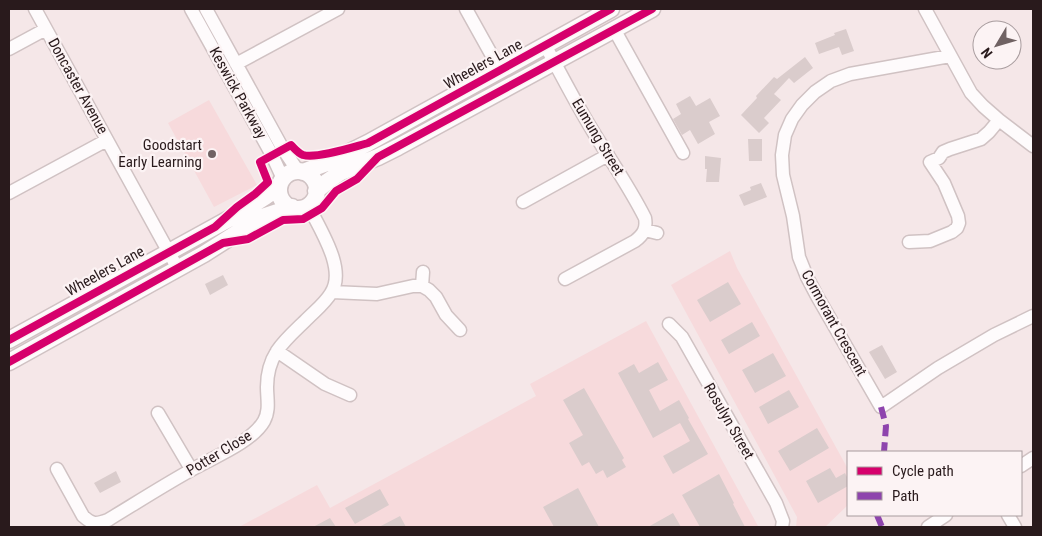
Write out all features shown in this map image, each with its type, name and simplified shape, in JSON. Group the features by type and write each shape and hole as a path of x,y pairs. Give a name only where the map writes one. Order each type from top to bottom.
{"main road":[{"name":"Wheelers Lane","path":"300,172 319,167 346,155 611,9"},
{"path":"316,191 341,172 398,147 652,9"},
{"path":"9,362 223,243 262,217 292,208 303,208 308,205 312,202 316,191 316,185 309,175 292,172 281,183 279,192 283,202 292,208"},
{"name":"Wheelers Lane","path":"9,340 253,206 281,183"}],"street":[{"name":"Doncaster Avenue","path":"35,9 178,268"},
{"name":"Keswick Parkway","path":"191,9 272,155 281,183"},
{"name":"Keswick Parkway","path":"206,9 283,149 300,172"},
{"path":"236,64 338,9"},
{"path":"466,9 500,70"},
{"path":"925,9 971,93 999,120 1033,146"},
{"path":"9,49 46,29"},
{"path":"614,30 683,153"},
{"name":"Eumung Street","path":"545,45 592,130 622,175 651,231 565,279"},
{"name":"Cormorant Crescent","path":"950,56 850,74 831,81 815,92 802,105 785,134 782,155 783,174 800,256 807,277 817,296 881,407 938,368 994,335 1033,316"},
{"path":"909,242 930,241 952,232 959,223 958,216 944,183 930,162 939,158 943,152 981,138 999,120"},
{"path":"9,193 107,140"},
{"path":"522,202 608,155"},
{"path":"308,205 332,255 335,268 332,292 377,294 412,286 422,286 429,290 436,298 446,316 460,330"},
{"path":"422,286 423,272"},
{"name":"Potter Close","path":"57,469 83,516 90,522 98,524 108,520 242,441 260,427 265,419 268,408 268,377 271,363 277,351 285,340 324,303 332,292"},
{"name":"Rosulyn Street","path":"669,324 682,338 776,503 782,524"},
{"path":"277,351 325,384 350,394"},
{"path":"158,413 191,470"},
{"path":"1022,465 1033,458"},
{"path":"928,527 944,516"},
{"path":"1009,516 1015,527"}],"shaded area":[{"name":"Goodstart Early Learning","path":"209,100 257,185 214,207 168,123"},
{"path":"730,251 737,268 847,467 847,506 825,527 796,527 797,517 671,285"},
{"path":"646,321 758,527 239,527 317,485 330,508 536,396 530,384"}],"building":[{"path":"846,29 854,51 842,55 839,47 819,54 815,43"},
{"path":"805,57 813,68 794,83 789,78 774,94 781,100 764,118 769,123 759,133 741,115 774,77 777,79"},
{"path":"690,96 696,106 710,98 720,116 709,122 715,134 698,144 690,130 682,135 673,119 681,114 676,104"},
{"path":"748,139 762,139 762,161 749,161"},
{"path":"705,156 721,158 719,182 706,182"},
{"path":"761,183 767,197 744,206 739,195 751,190 750,187"},
{"path":"223,275 228,285 210,295 205,284"},
{"path":"728,282 741,304 710,322 697,300"},
{"path":"752,322 760,336 729,354 721,340"},
{"path":"882,345 897,372 885,379 869,352"},
{"path":"773,353 786,376 755,393 742,370"},
{"path":"658,362 668,380 649,390 660,411 679,400 708,454 673,474 663,456 690,441 680,423 653,438 618,373 634,364 639,373"},
{"path":"584,388 624,458 622,460 626,467 607,478 603,470 596,474 589,462 582,466 569,443 583,435 563,400"},
{"path":"789,390 799,407 768,424 759,407"},
{"path":"817,428 829,448 790,471 778,451"},
{"path":"830,468 836,478 845,473 847,487 818,503 806,481"},
{"path":"116,471 121,482 100,493 94,483"},
{"path":"719,474 745,527 700,527 682,495"},
{"path":"578,488 599,527 554,527 543,507"},
{"path":"380,489 389,505 355,524 345,508"},
{"path":"673,513 681,527 648,527"},
{"path":"400,516 406,527 379,527"},
{"path":"330,518 336,527 313,527"}],"marked path":[{"path":"881,407 886,426 884,451"},
{"path":"877,516 882,527"}],"cycle path":[{"path":"9,340 215,227 268,182 260,162 291,145 301,154 309,156 335,152 368,143 611,9"},
{"path":"9,362 223,243 248,239 283,220 303,219 322,208 336,191 357,179 378,157 652,9"}],"place":[{"name":"Goodstart Early Learning","path":"212,154"}]}
